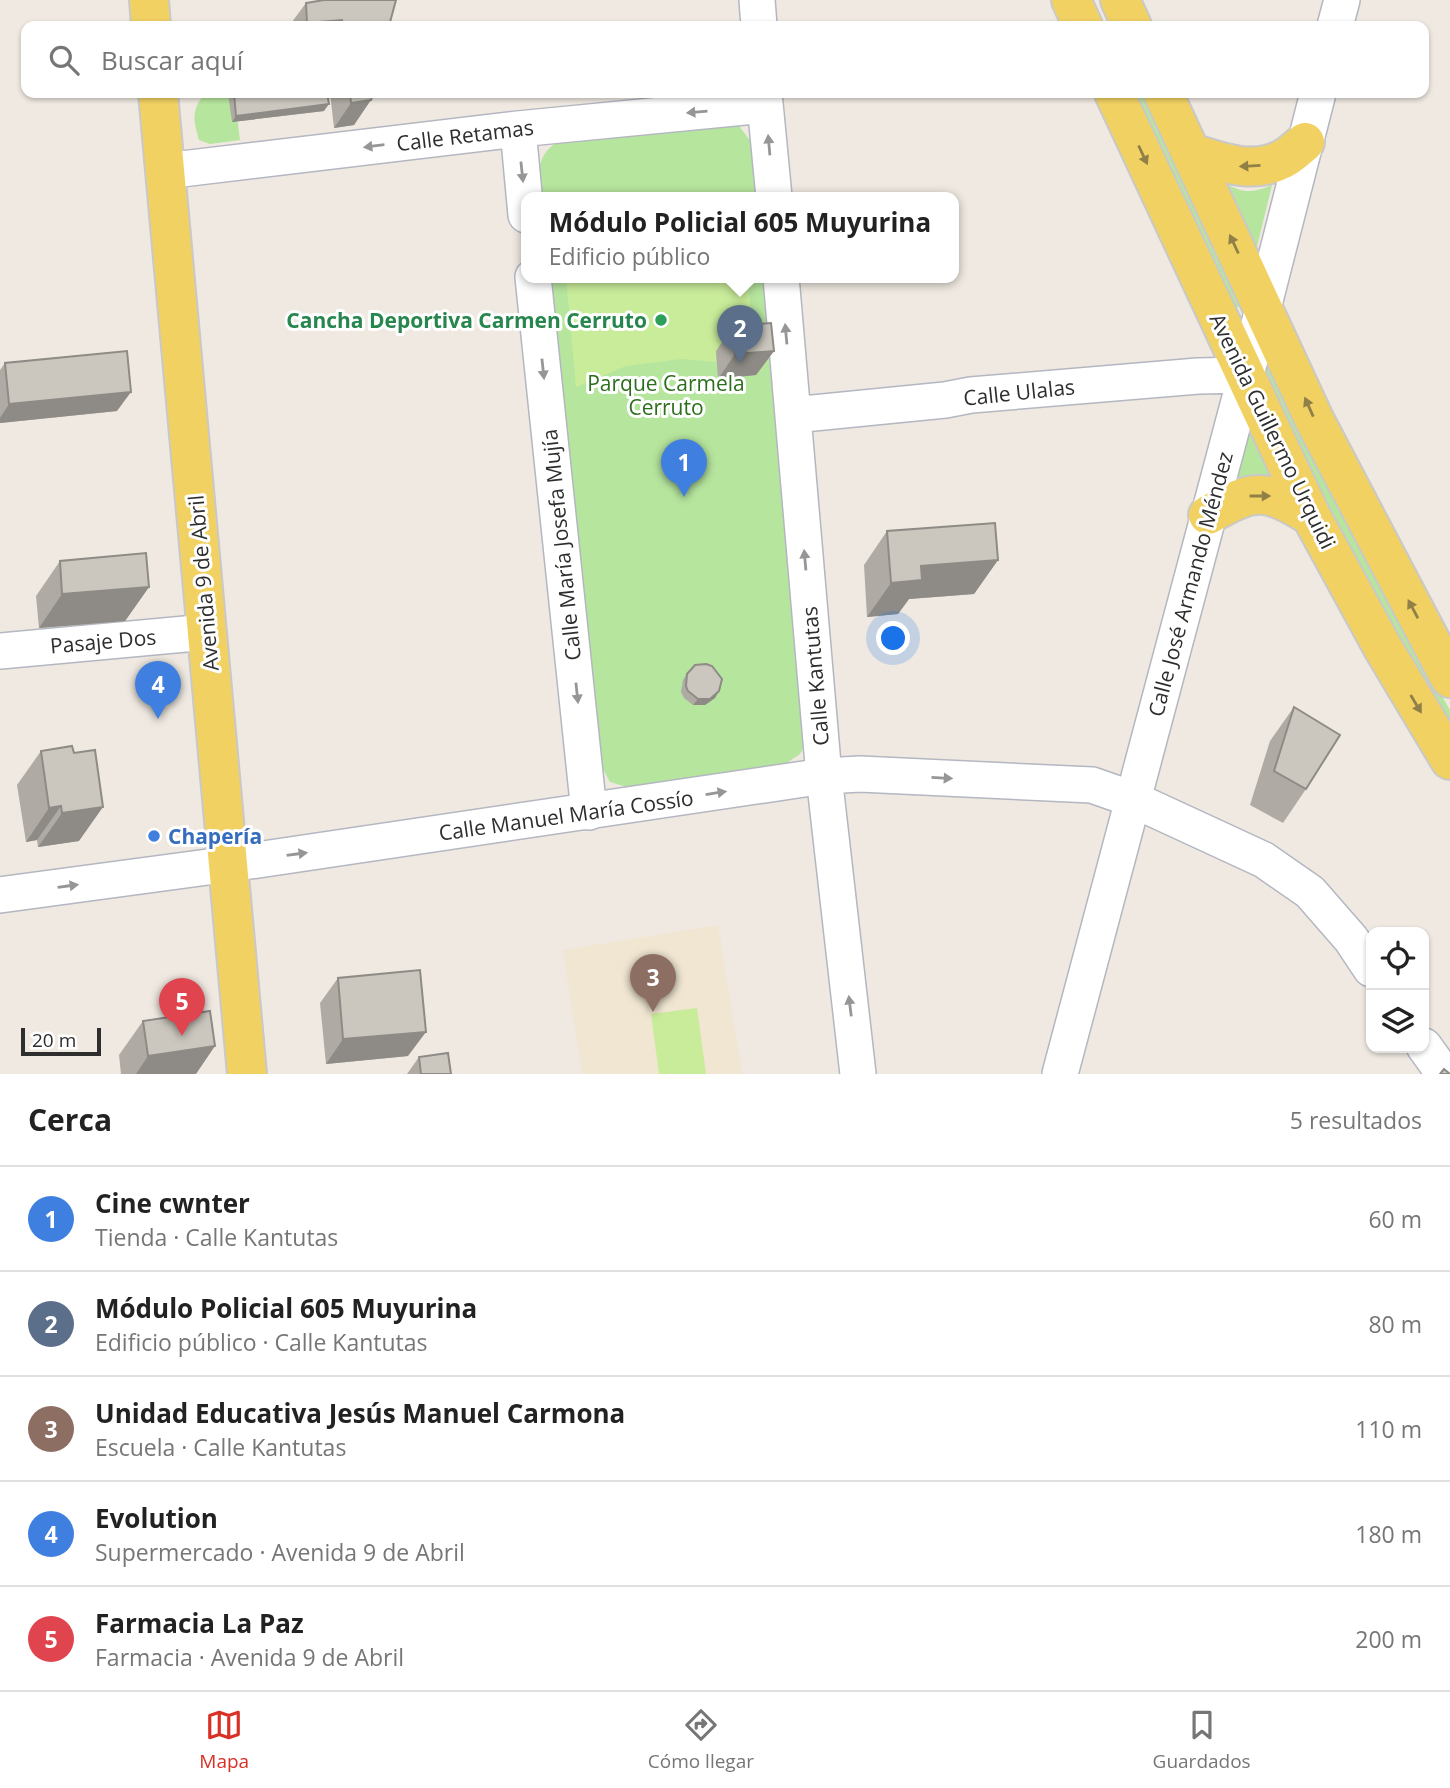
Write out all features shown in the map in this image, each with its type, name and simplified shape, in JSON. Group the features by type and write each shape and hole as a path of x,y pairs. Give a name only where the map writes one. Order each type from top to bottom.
{"main road":[{"path":"149,0 151,21"},
{"path":"1070,0 1080,21"},
{"path":"1120,0 1130,21"},
{"name":"Avenida 9 de Abril","path":"158,98 247,1074"},
{"name":"Avenida Guillermo Urquidi","path":"1116,98 1311,516 1382,648 1450,761"},
{"name":"Avenida Guillermo Urquidi","path":"1165,98 1315,421 1448,671"},
{"path":"1191,153 1235,166 1257,167 1282,159 1305,142"},
{"path":"1208,515 1238,498 1262,494 1282,499 1311,516"}],"street":[{"path":"757,0 759,21"},
{"path":"1336,21 1342,0"},
{"name":"Calle José Armando Méndez","path":"1060,1074 1246,375 1317,98"},
{"path":"765,99 774,192"},
{"name":"Calle Retamas","path":"165,171 765,99"},
{"path":"517,129 524,192"},
{"name":"Calle María Josefa Mujía","path":"534,283 589,812"},
{"name":"Calle Kantutas","path":"782,283 824,776 858,1074"},
{"name":"Calle Ulalas","path":"793,415 971,395 1185,377 1246,375"},
{"name":"Pasaje Dos","path":"0,651 207,632"},
{"name":"Calle Manuel María Cossío","path":"0,895 230,864 824,776 860,774 1092,785 1132,799 1264,860 1310,892 1351,939 1366,962"}],"shaded area":[{"path":"718,925 742,1074 582,1074 563,950"}],"green space":[{"path":"201,98 235,98 240,140 210,144 199,140 196,108"},
{"path":"1136,98 1148,98 1244,304 1234,309"},
{"path":"723,120 739,126 752,143 757,192 542,192 540,171 543,157 561,140"},
{"path":"1222,182 1247,191 1272,185 1255,255"},
{"name":"Parque Carmela Cerruto","path":"549,283 765,283 805,745 800,754 782,766 630,788 610,782 596,756"},
{"name":"Cancha Deportiva Carmen Cerruto","path":"567,283 749,283 754,347 716,351 716,362 682,359 626,366 576,387"},
{"path":"1269,361 1386,600 1450,710 1450,728 1323,497 1265,372"},
{"path":"1250,416 1280,481 1232,485"},
{"path":"697,1008 706,1074 659,1074 651,1014"}],"building":[{"path":"324,0 396,0 390,21 307,21 306,3"},
{"path":"234,98 328,98 329,104 236,116"},
{"path":"350,98 372,98 371,100 351,103"},
{"path":"771,323 774,351 735,354 733,326"},
{"path":"127,351 131,392 9,404 5,363"},
{"path":"995,523 998,560 921,566 922,580 891,583 887,531"},
{"path":"146,553 149,587 62,594 60,561"},
{"path":"695,665 712,666 722,679 719,691 710,699 698,699 688,691 687,674"},
{"path":"1294,707 1340,735 1306,789 1274,771"},
{"path":"72,746 74,753 95,750 103,807 62,813 61,806 49,808 41,751"},
{"path":"420,970 426,1032 343,1039 338,978"},
{"path":"210,1011 215,1046 148,1056 143,1021"},
{"path":"448,1053 451,1074 421,1074 419,1057"}],"place":[{"name":"Cancha Deportiva Carmen Cerruto","path":"661,320"},
{"name":"Módulo Policial 605 Muyurina","path":"740,363"},
{"name":"Cine cwnter","path":"684,497"},
{"name":"Evolution","path":"158,719"},
{"name":"Chapería","path":"154,836"},
{"name":"Unidad Educativa Jesús Manuel Carmona","path":"653,1012"},
{"name":"Farmacia La Paz","path":"182,1036"}]}
